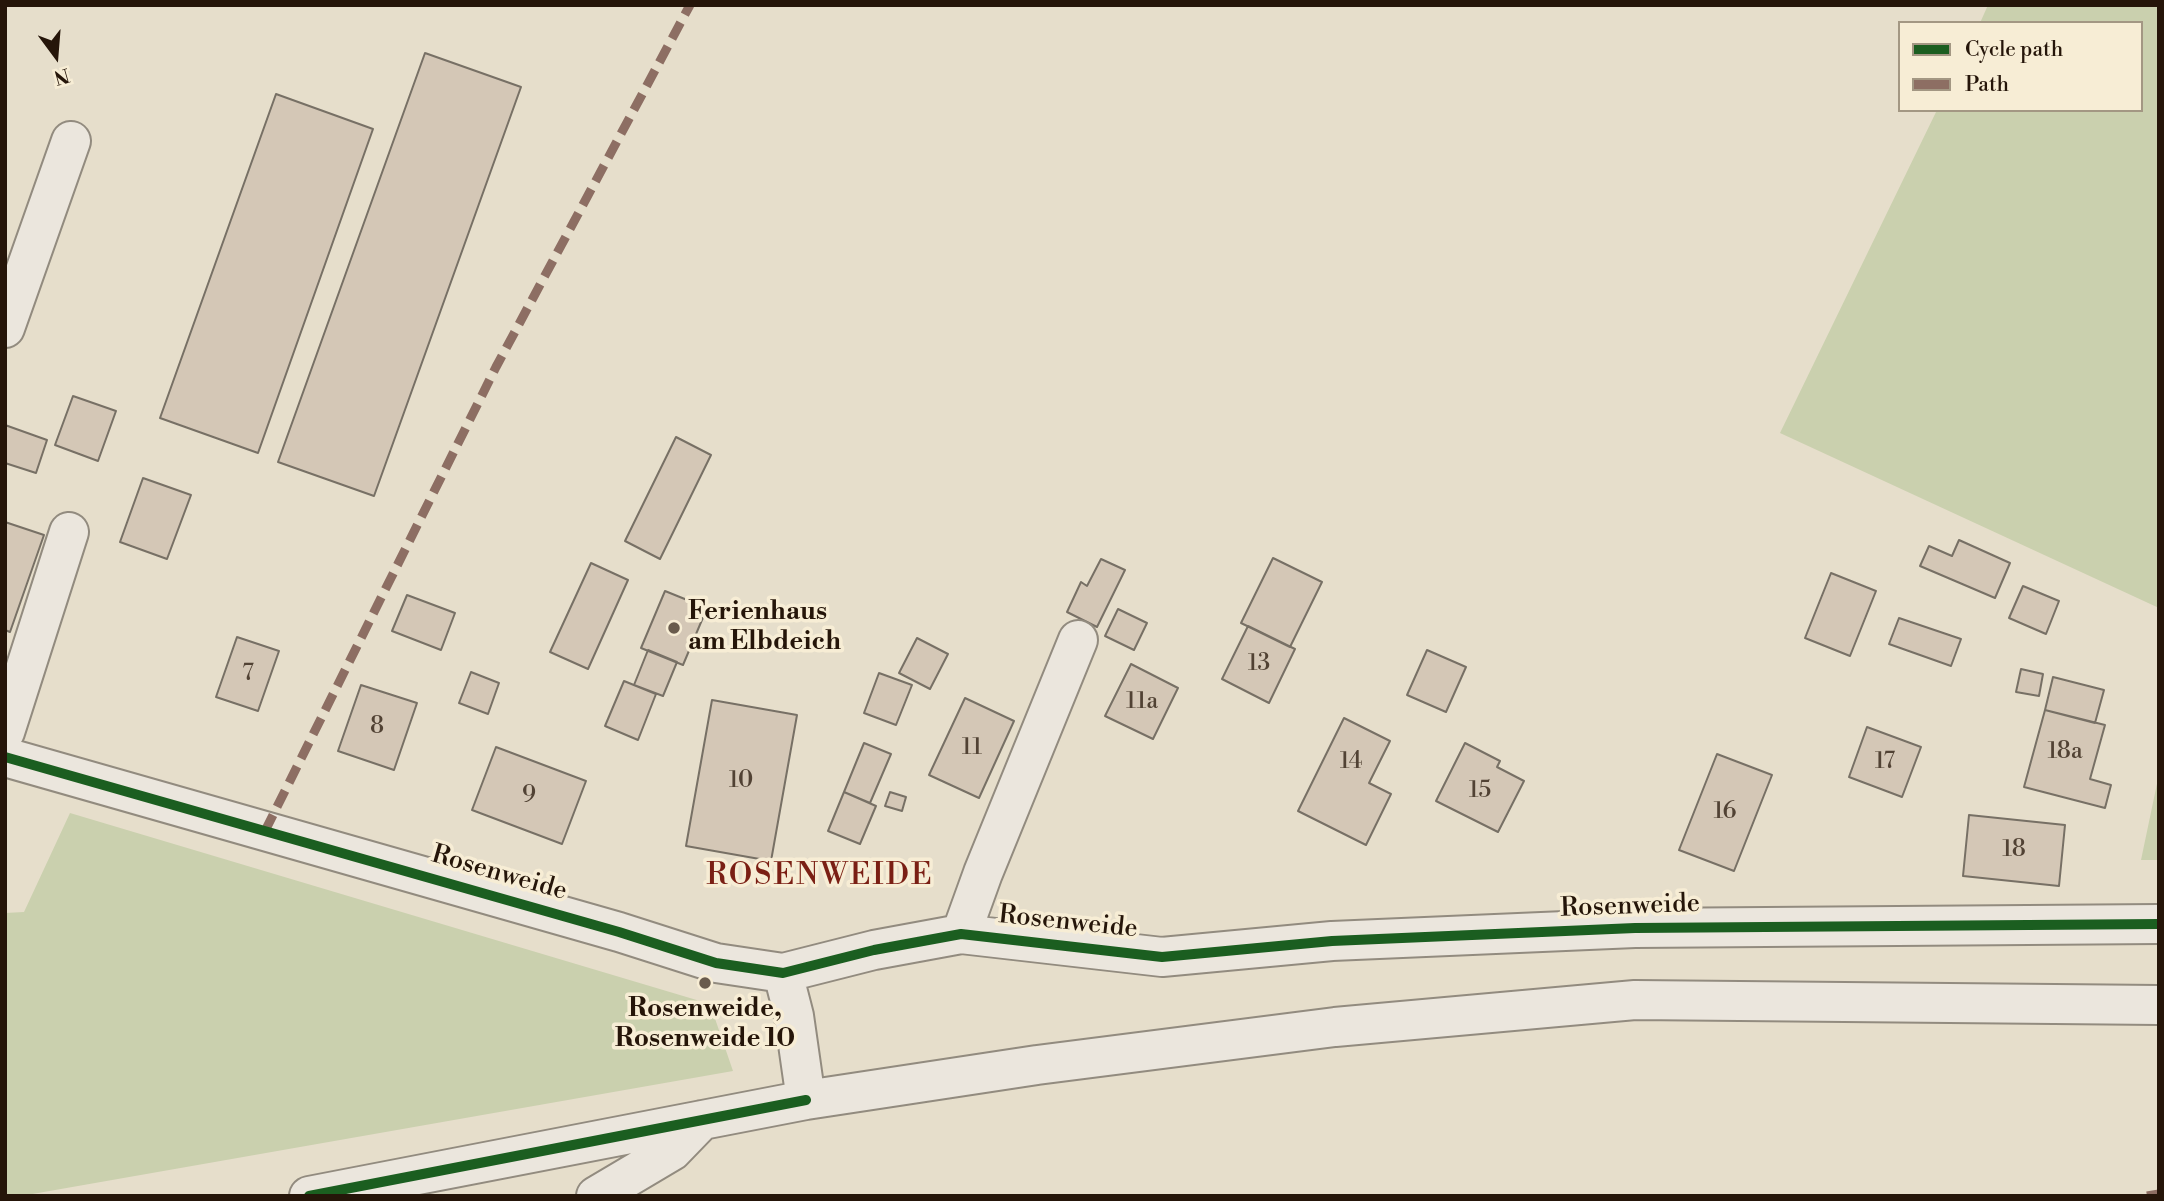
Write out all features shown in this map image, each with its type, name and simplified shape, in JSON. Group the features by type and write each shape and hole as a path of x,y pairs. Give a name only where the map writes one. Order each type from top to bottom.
{"street":[{"path":"5,328 71,142"},
{"path":"5,732 69,532"},
{"path":"961,934 1078,640"},
{"name":"Rosenweide","path":"5,757 620,932 716,963 783,973 874,950 961,934 1161,957 1332,941 1634,928 2159,924"},
{"path":"783,973 794,1016 806,1100"},
{"path":"309,1196 806,1100 1037,1065 1335,1027 1635,1000 2159,1005"},
{"path":"596,1196 671,1151 702,1120"}],"green space":[{"path":"1988,5 2159,5 2159,608 1780,433 1936,112 2143,112 2143,21 1981,21"},
{"path":"2159,774 2159,860 2141,860"},
{"path":"70,813 710,1004 733,1071 21,1196 5,1196 5,913 24,912"}],"building":[{"path":"425,53 521,87 374,496 278,462"},
{"path":"276,94 373,129 258,453 160,418"},
{"path":"73,396 116,411 98,461 55,445"},
{"path":"5,425 47,440 36,473 5,463"},
{"path":"676,437 711,455 660,559 625,541"},
{"path":"143,478 191,495 167,559 120,542"},
{"path":"5,522 44,535 10,632 5,630"},
{"path":"1959,540 2010,563 1995,598 1920,566 1929,546 1952,556"},
{"path":"1273,558 1322,582 1290,647 1241,623"},
{"path":"1101,559 1125,570 1097,627 1067,612 1081,582 1087,586"},
{"path":"591,563 628,580 588,669 550,652"},
{"path":"1831,573 1876,591 1850,656 1805,638"},
{"path":"2023,586 2059,601 2046,634 2009,618"},
{"name":"Ferienhaus am Elbdeich","path":"665,591 707,608 683,665 641,648"},
{"path":"407,595 455,613 441,650 392,631"},
{"path":"1118,609 1147,623 1134,650 1105,636"},
{"path":"1899,618 1961,639 1951,666 1889,644"},
{"path":"1248,626 1295,649 1269,703 1222,679"},
{"path":"237,637 279,651 258,711 216,697"},
{"path":"917,638 948,654 930,689 899,673"},
{"path":"648,650 677,662 663,696 634,685"},
{"path":"1427,650 1466,667 1446,712 1407,695"},
{"path":"1131,664 1178,688 1153,739 1105,716"},
{"path":"2021,669 2043,674 2039,696 2016,692"},
{"path":"471,672 499,683 488,714 459,703"},
{"path":"879,673 912,685 896,725 864,713"},
{"path":"2053,677 2104,690 2095,723 2045,710"},
{"path":"624,681 656,694 638,740 605,726"},
{"path":"361,685 417,703 394,770 338,751"},
{"path":"965,698 1014,721 979,798 929,775"},
{"path":"712,700 797,715 771,861 686,846"},
{"path":"2045,710 2105,725 2090,779 2111,785 2105,808 2024,787"},
{"path":"1344,718 1390,741 1369,783 1391,794 1366,845 1298,811"},
{"path":"1867,727 1921,747 1902,797 1849,777"},
{"path":"864,743 891,754 870,803 844,792"},
{"path":"1465,743 1500,761 1497,767 1524,781 1498,832 1436,801"},
{"path":"496,747 586,781 562,844 472,810"},
{"path":"1717,754 1772,775 1734,871 1679,850"},
{"path":"844,792 876,806 860,844 828,831"},
{"path":"890,792 906,797 902,811 885,806"},
{"path":"1969,815 2065,825 2059,886 1963,876"}],"marked path":[{"path":"265,831 496,367 690,5"},
{"path":"2147,1196 2159,1194"}],"cycle path":[{"path":"5,757 619,932 716,963 783,973 874,950 961,934 1162,957 1332,941 1635,928 2159,924"},
{"path":"309,1196 806,1100"}],"place":[{"name":"Ferienhaus am Elbdeich","path":"674,628"},
{"name":"Rosenweide, Rosenweide 10","path":"705,983"}],"district":[{"name":"ROSENWEIDE","path":"820,877"}]}
